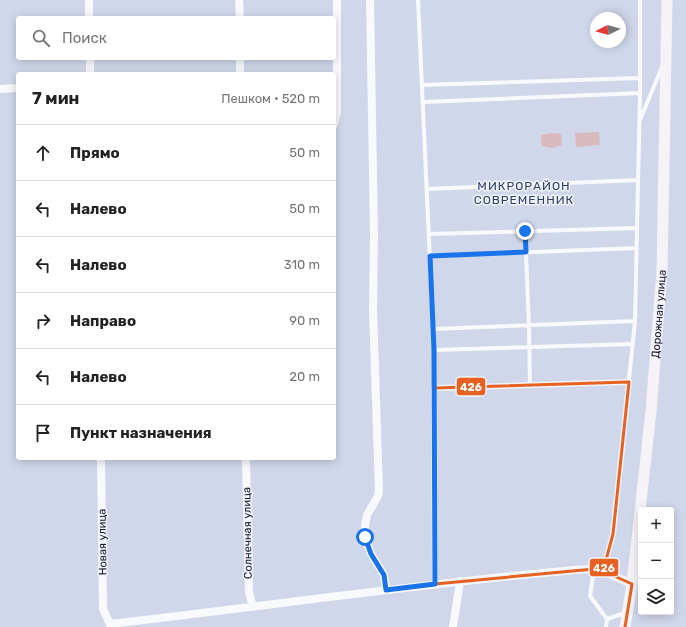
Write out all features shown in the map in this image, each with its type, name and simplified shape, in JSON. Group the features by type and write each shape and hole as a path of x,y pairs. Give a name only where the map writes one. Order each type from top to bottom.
{"main road":[{"name":"Дорожная улица","path":"625,627 632,584 651,411 662,271 667,0"}],"street":[{"path":"89,0 89,16"},
{"path":"239,0 240,16"},
{"path":"336,116 338,0"},
{"path":"370,0 374,234 373,310 379,490 378,496 367,515 365,537 371,554 384,575 386,590"},
{"path":"90,60 90,72"},
{"path":"240,60 240,72"},
{"path":"0,89 16,88"},
{"name":"Новая улица","path":"101,460 103,609 109,625"},
{"name":"Солнечная улица","path":"246,460 248,592 252,607"},
{"path":"109,625 460,581 594,569 603,571 632,584"},
{"path":"453,627 460,581"}],"lane":[{"path":"418,0 434,350 435,584"},
{"path":"603,571 613,534 635,321 640,93 640,0"},
{"path":"639,122 666,55"},
{"path":"422,85 640,78"},
{"path":"423,102 640,93"},
{"path":"427,189 638,180"},
{"path":"429,234 637,228"},
{"path":"525,231 530,348 530,386"},
{"path":"430,256 637,248"},
{"path":"433,329 635,321"},
{"path":"434,350 632,344"},
{"path":"434,388 629,382"},
{"path":"594,569 590,596 607,619 606,627"},
{"path":"607,619 627,613"}],"shaded area":[{"path":"599,132 600,145 576,147 575,133"},
{"path":"551,133 561,134 562,145 552,148 542,146 541,135"}],"transit line":[{"name":"426","path":"629,382 613,534 603,571 594,569 435,584 434,388 629,382"},
{"name":"426","path":"603,571 632,584"},
{"name":"426","path":"625,627 632,584"}],"district":[{"name":"МИКРОРАЙОН СОВРЕМЕННИК","path":"524,193"}],"route":[{"path":"365,537 371,554 384,575 386,590 435,584 434,350 430,256 526,252 525,231"}]}
